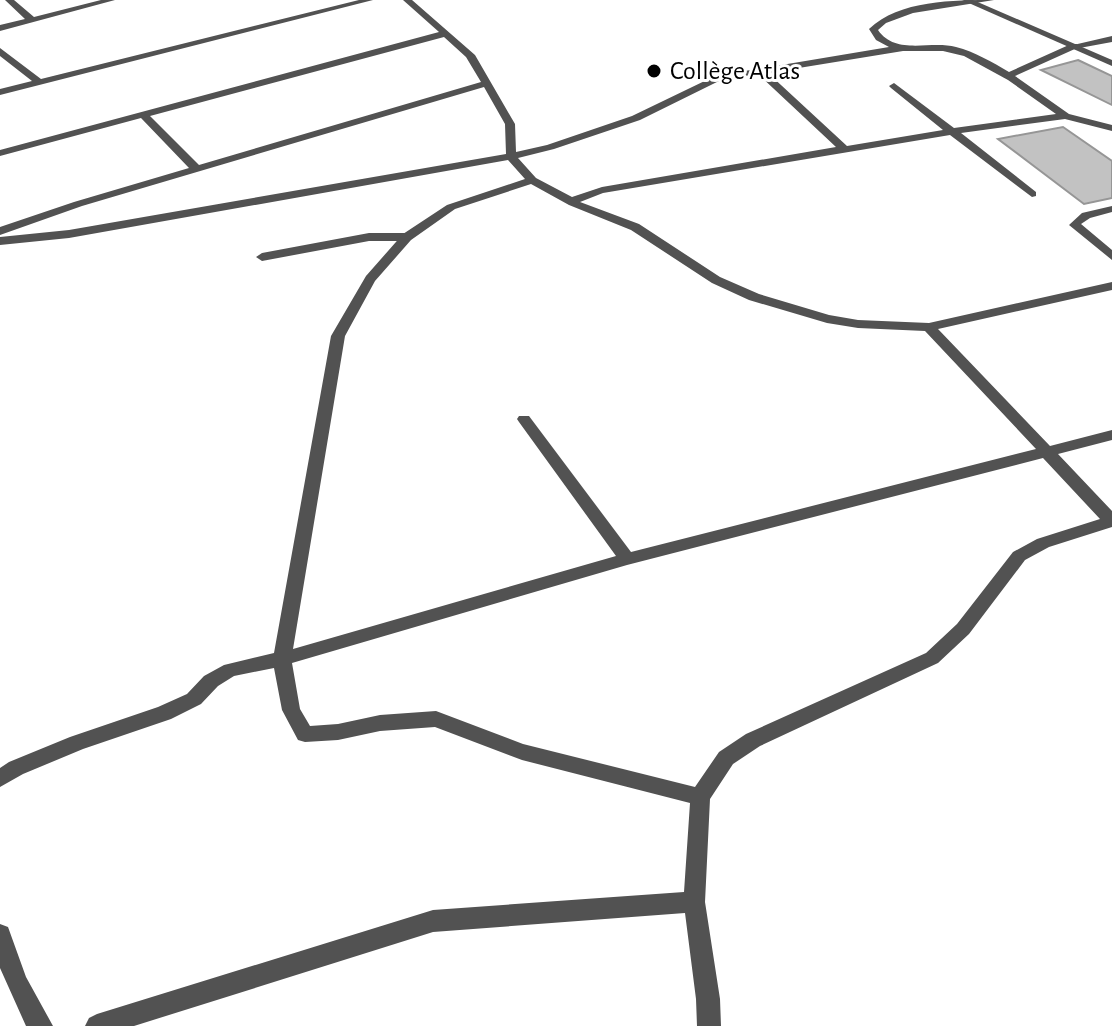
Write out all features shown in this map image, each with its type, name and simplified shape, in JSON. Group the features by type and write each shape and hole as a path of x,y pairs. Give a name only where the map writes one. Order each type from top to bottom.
{"street":[{"path":"9,0 32,20"},
{"path":"0,28 111,0"},
{"path":"0,92 369,0"},
{"path":"407,0 470,55 510,124 511,156 532,180 573,203 635,227 716,280 754,297 827,319 858,324 929,327 1112,286"},
{"path":"902,48 885,42 873,29 895,14 990,0"},
{"path":"970,1 1112,63"},
{"path":"0,153 447,33"},
{"path":"1006,77 1074,46 1112,39"},
{"path":"1099,42 1112,47"},
{"path":"0,241 69,234 511,156 610,127 718,78 874,55 902,48 954,50 1006,77 1065,116 1112,128"},
{"path":"0,51 40,83"},
{"path":"760,71 846,151"},
{"path":"0,231 78,204 488,83"},
{"path":"894,86 1032,194"},
{"path":"144,115 198,170"},
{"path":"573,203 578,197 602,190 950,131 1065,116"},
{"path":"532,180 451,207 407,237 370,279 338,336 282,659 291,710 305,734 436,719 522,752 700,797"},
{"path":"1112,209 1089,215 1075,225 1112,256"},
{"path":"262,257 369,237 407,237"},
{"path":"709,1026 694,902 700,797 726,758 753,740 932,658 945,648 1019,556 1043,543 1112,521 929,327"},
{"path":"524,419 627,559"},
{"path":"0,778 16,768 77,743 164,713 194,699 211,681 230,670 282,659 627,559 1112,435"},
{"path":"97,1026 433,921 694,902"},
{"path":"0,935 8,988 41,1026"}],"building":[{"path":"1078,60 1112,76 1112,105 1041,70"},
{"path":"1063,127 1112,161 1112,198 1084,204 998,139"}],"place":[{"name":"Collège Atlas","path":"654,71"}]}
